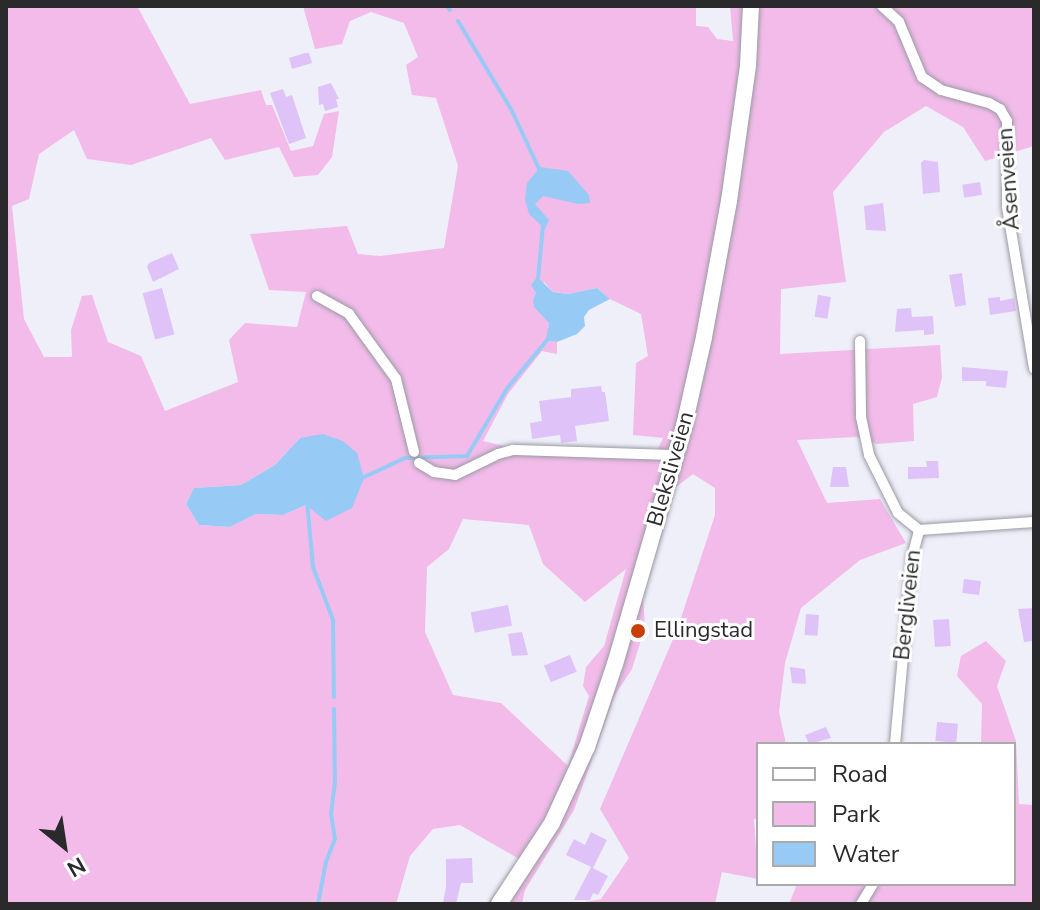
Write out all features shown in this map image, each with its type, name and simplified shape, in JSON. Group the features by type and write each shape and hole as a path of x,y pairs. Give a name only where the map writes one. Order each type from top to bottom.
{"main road":[{"name":"Bleksliveien","path":"499,904 552,823 587,747 615,664 675,455 704,337 729,201 748,65 751,6"}],"street":[{"name":"Åsenveien","path":"882,6 899,22 922,77 941,90 989,103 1000,109 1007,121 1007,207 1034,369"},
{"path":"317,296 349,314 396,379 416,457 434,472 455,475 513,450 675,455"},
{"name":"Bergliveien","path":"860,341 861,417 869,455 898,513 919,530 912,557 895,742"},
{"path":"919,530 1034,522"},
{"path":"861,904 872,886"}],"green space":[{"path":"6,6 137,6 190,104 261,90 266,105 272,105 291,151 313,146 324,114 339,111 332,157 318,175 294,177 279,147 225,160 211,138 131,165 87,159 74,130 39,154 29,199 12,206 24,319 44,357 72,357 71,330 82,296 92,295 108,342 141,356 165,411 238,382 229,340 245,323 297,327 306,292 269,290 250,234 347,226 358,254 380,256 444,248 458,166 436,98 412,95 406,65 418,57 404,23 371,12 350,21 342,44 315,49 303,6 696,6 696,26 708,27 717,39 733,41 730,6 1034,6 1034,146 985,161 963,127 926,106 884,132 833,192 846,282 781,289 780,354 940,345 942,377 937,397 913,404 914,441 877,444 856,437 797,440 827,503 880,499 906,543 860,560 801,608 785,663 779,712 786,742 756,742 756,879 722,872 715,904 574,904 601,899 629,858 600,809 677,630 715,515 715,488 693,474 676,487 643,598 645,627 632,669 615,695 574,810 525,890 522,904 487,904 521,860 460,825 433,829 410,856 396,904 6,904","holes":["544,282 553,292 568,294 597,288 610,299 641,314 648,356 636,363 633,435 663,438 654,458 536,454 483,441 508,394 542,351 557,354 557,342 547,340 549,323 533,300","300,438 312,507 306,505 283,515 256,514 228,527 199,525 186,504 194,488 241,485 275,465","463,519 529,525 543,564 585,602 626,569 604,646 586,667 583,686 589,696 568,766 501,703 453,695 425,632 427,567 449,549"]},
{"path":"986,641 1006,661 997,686 1016,741 1019,804 1034,805 1034,904 789,904 796,886 1016,886 1016,742 981,742 982,704 957,676 961,656"}],"water":[{"path":"540,167 568,171 589,195 590,203 578,204 543,196 535,204 549,220 545,229 529,214 525,199 527,183"},
{"path":"537,277 553,292 568,294 597,288 610,299 589,310 584,317 585,326 577,334 557,342 546,340 549,323 534,307 533,300 536,293 531,285"},
{"path":"323,434 343,441 357,453 364,478 352,508 326,521 306,505 283,515 256,514 229,527 199,525 186,504 194,488 241,485 275,465 300,438"}],"building":[{"path":"309,53 312,63 292,69 289,58"},
{"path":"331,83 339,99 336,99 338,107 325,111 323,104 319,105 318,87"},
{"path":"283,89 286,97 292,95 306,138 289,144 270,93"},
{"path":"924,160 938,162 940,192 923,194 921,163"},
{"path":"980,182 982,195 964,198 962,185"},
{"path":"883,203 886,231 866,230 864,206"},
{"path":"172,253 179,269 153,282 147,267 149,263"},
{"path":"962,273 966,305 955,307 949,275"},
{"path":"162,288 174,334 155,340 143,293"},
{"path":"818,295 831,297 827,319 815,317"},
{"path":"1000,297 1000,301 1014,298 1016,311 990,315 988,298"},
{"path":"911,308 912,317 933,316 934,334 924,335 924,330 895,332 897,309"},
{"path":"962,367 1008,371 1006,388 986,386 986,381 962,381"},
{"path":"601,386 602,392 605,392 609,421 575,426 577,441 561,443 560,435 532,439 530,423 542,421 539,401 571,397 571,389"},
{"path":"926,461 938,461 939,478 908,479 908,467 927,467"},
{"path":"833,467 846,467 849,487 830,487"},
{"path":"964,579 981,581 979,595 962,593"},
{"path":"508,605 512,626 475,633 471,612"},
{"path":"1034,608 1034,641 1024,642 1018,609"},
{"path":"806,614 819,615 818,636 805,635"},
{"path":"949,619 951,646 935,647 933,620"},
{"path":"522,632 528,655 512,656 508,634"},
{"path":"570,655 577,672 551,682 544,665"},
{"path":"790,667 805,669 806,684 792,683"},
{"path":"937,722 958,724 956,742 935,741"},
{"path":"826,727 831,738 808,742 805,735"},
{"path":"591,832 607,840 593,868 608,876 598,895 593,893 590,900 574,900 591,867 566,855 574,839 585,845"},
{"path":"472,858 473,883 461,883 456,904 443,903 446,859"}],"waterway":[{"path":"447,6 450,10"},
{"path":"458,21 512,111 539,169"},
{"path":"538,279 543,225"},
{"path":"360,479 405,458 467,456 508,387 548,339"},
{"path":"307,501 313,567 333,620 334,697"},
{"path":"318,904 326,862 335,839 331,814 335,783 334,709"}],"place":[{"name":"Ellingstad","path":"638,631"}]}
